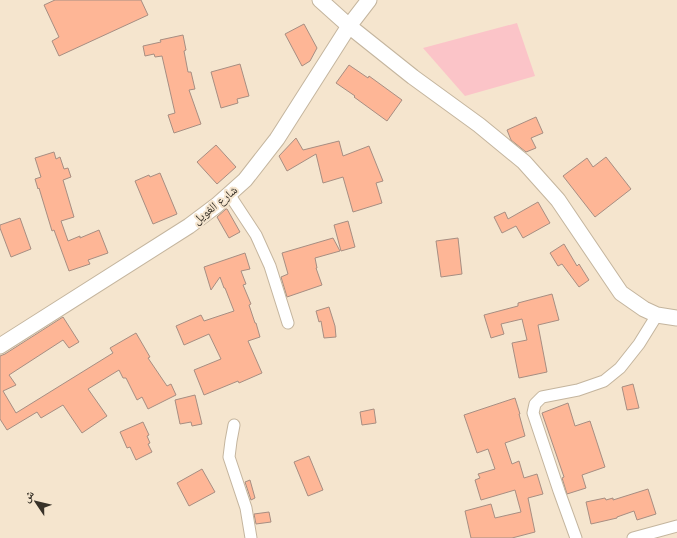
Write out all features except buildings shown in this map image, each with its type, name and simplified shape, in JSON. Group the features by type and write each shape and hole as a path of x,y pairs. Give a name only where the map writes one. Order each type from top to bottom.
{"street":[{"path":"320,0 349,26 479,125 524,162 558,200 621,293 644,309 657,315 677,318"},
{"name":"شارع الغويل","path":"0,346 189,226 217,205 245,180 277,139 349,26 369,0"},
{"path":"230,194 256,235 270,266 288,323"},
{"path":"576,538 533,413 535,404 542,397 578,390 604,381 620,368 639,344 657,315"},
{"path":"234,425 230,457 246,508 251,538"},
{"path":"633,538 677,526"}],"shaded area":[{"path":"517,23 535,76 465,96 423,48"}]}
